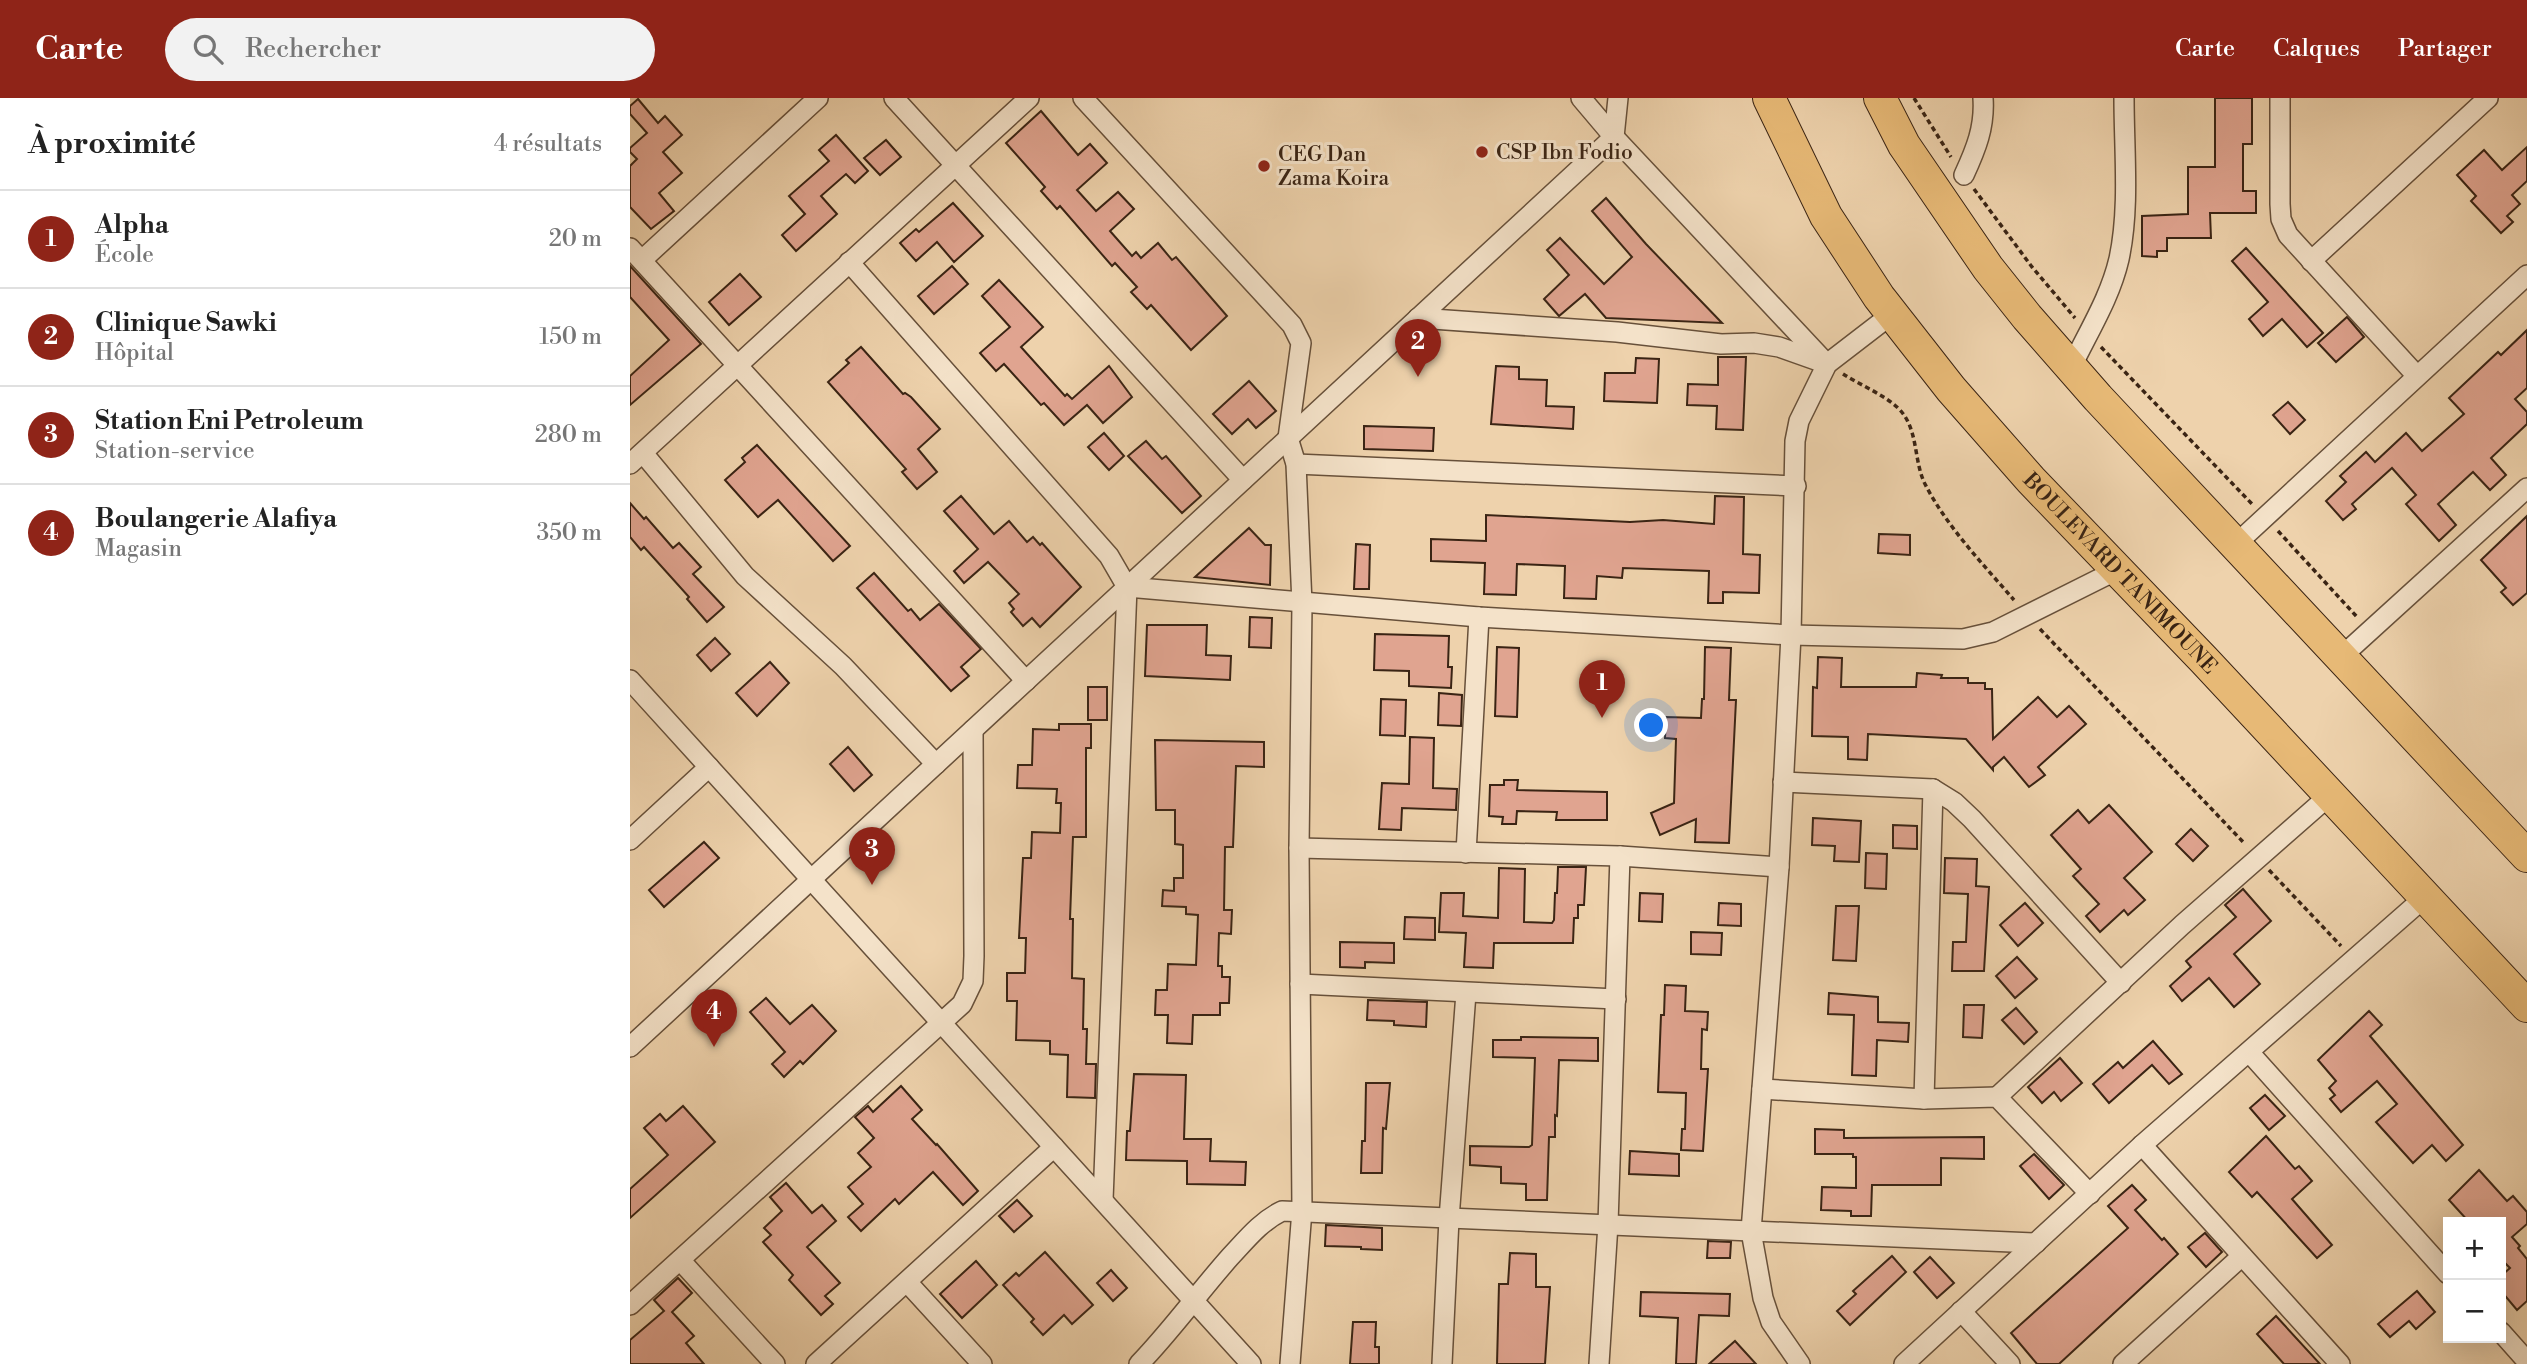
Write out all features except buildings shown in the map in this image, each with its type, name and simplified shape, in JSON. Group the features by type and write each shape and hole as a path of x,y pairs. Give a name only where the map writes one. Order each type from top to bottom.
{"main road":[{"name":"BOULEVARD TANIMOUNE","path":"1769,98 1826,216 1883,322 1960,399 2031,480 2527,1006"},
{"path":"1880,98 1904,145 1988,268 2071,368 2527,856"}],"street":[{"path":"818,98 636,254 1026,681"},
{"path":"894,98 1243,480"},
{"path":"936,764 843,666 745,576 636,458 1029,98"},
{"path":"1083,98 1292,324 1301,343 1288,438 1296,464 1302,604 1299,848 1302,1210 1290,1364"},
{"path":"1581,98 1614,137 1827,364"},
{"path":"630,1047 1614,137 1618,98"},
{"path":"1964,175 1978,144 1984,117 1983,98"},
{"path":"2071,368 2106,299 2119,260 2124,221 2124,98"},
{"path":"2280,98 2281,219 2288,235 2417,376"},
{"path":"2311,261 2488,98"},
{"path":"849,262 1109,556 1127,587 1103,1200"},
{"path":"2236,544 2527,275"},
{"path":"1418,318 1617,332 1721,344 1754,343 1779,347 1827,364"},
{"path":"1800,1364 1771,1322 1763,1298 1752,1231 1779,867 1791,635 1796,441 1799,421 1827,364 1883,322"},
{"path":"1296,464 1796,486"},
{"path":"2341,657 2527,488"},
{"path":"1127,587 1479,617 1791,635 1962,639 1993,632 2117,570"},
{"path":"1466,853 1479,617"},
{"path":"630,680 1251,1364"},
{"path":"630,1305 962,1004 973,981 973,730"},
{"path":"630,840 709,767"},
{"path":"1783,782 1933,789 1954,802 1972,819 2121,983"},
{"path":"1924,1099 1933,789"},
{"path":"1762,1090 1924,1099 1997,1097 2257,858 2330,795"},
{"path":"1299,848 1620,856 1779,867"},
{"path":"1599,1364 1608,1224 1620,856"},
{"path":"1904,1364 2142,1145 2425,897"},
{"path":"1300,984 1616,999"},
{"path":"1442,1364 1448,1219 1466,993"},
{"path":"2249,1052 2443,1268"},
{"path":"1997,1097 2090,1194"},
{"path":"2142,1145 2340,1364"},
{"path":"816,1364 1054,1147"},
{"path":"1139,1364 1264,1220 1282,1210 2036,1243"},
{"path":"2123,1364 2242,1256"},
{"path":"680,1260 775,1364"},
{"path":"907,1282 982,1364"},
{"path":"1961,1311 2010,1364"},
{"path":"2506,1338 2523,1360"}],"path":[{"path":"1914,98 1964,175 2032,267 2089,335 2369,630"},
{"path":"1827,364 1899,409 1913,432 1923,481 1979,560 2028,616 2355,960"}],"place":[{"name":"CSP Ibn Fodio","path":"1482,152"},
{"name":"CEG Dan Zama Koira","path":"1264,166"},
{"name":"Clinique Sawki","path":"1418,377"},
{"name":"Alpha","path":"1602,718"},
{"name":"Station Eni Petroleum","path":"872,885"},
{"name":"Boulangerie Alafiya","path":"714,1047"}]}
